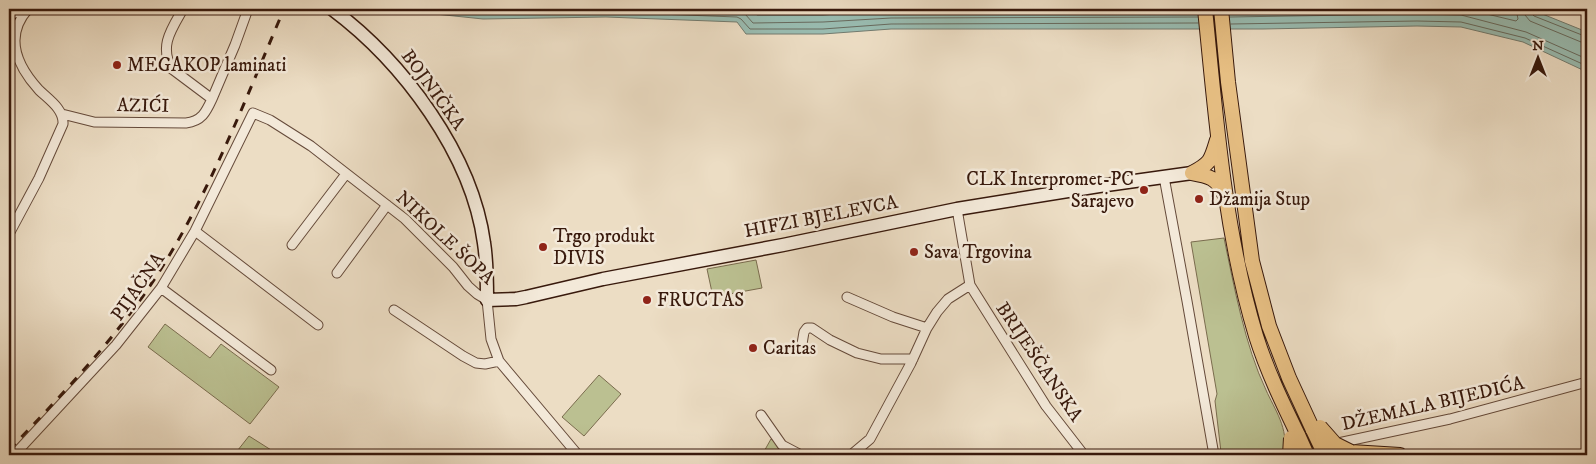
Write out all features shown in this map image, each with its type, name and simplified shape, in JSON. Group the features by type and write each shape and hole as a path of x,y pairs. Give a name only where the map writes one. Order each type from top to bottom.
{"main road":[{"path":"9,13 27,9"},
{"name":"BOJNIČKA","path":"332,9 381,52 402,76 440,127 456,155 478,213 484,242 487,300"},
{"path":"1205,9 1226,199 1241,276 1256,335 1275,386 1289,416 1295,437 1308,455"},
{"path":"1221,9 1230,101 1252,261 1269,326 1306,416 1316,429 1335,444 1351,452 1400,455"},
{"path":"1192,173 1206,166 1213,155 1218,134"},
{"path":"1192,173 1204,175 1216,181 1226,199"},
{"name":"HIFZI BJELEVCA","path":"487,300 520,298 603,279 783,245 957,209 1192,173"},
{"path":"1316,429 1324,454"},
{"path":"1288,455 1295,437"}],"street":[{"path":"16,55 14,46 16,32 27,9"},
{"name":"AZIĆI","path":"183,9 169,33 166,48 169,64 172,70 212,99"},
{"name":"AZIĆI","path":"62,114 94,122 186,123 200,119 206,112 212,99 248,9"},
{"path":"9,47 37,88 62,114 63,124 46,163 9,234"},
{"name":"NIKOLE ŠOPA","path":"252,113 270,120 311,146 405,219 453,267 468,286 487,300 491,338 499,361 578,455"},
{"name":"PIJAČNA","path":"14,455 116,345 161,288 195,231 252,113"},
{"path":"292,244 346,174"},
{"path":"1164,177 1214,455"},
{"path":"337,273 387,205"},
{"path":"851,455 870,439 937,312 948,299 970,285 957,209"},
{"path":"195,231 318,325"},
{"name":"BRIJEŠČANSKA","path":"970,285 1046,406 1084,455"},
{"path":"161,288 271,370"},
{"path":"847,297 893,317 928,328"},
{"path":"394,310 476,363 485,364 499,361"},
{"path":"802,344 804,332 807,328 812,328 830,340 857,353 881,359 913,359"},
{"name":"DŽEMALA BIJEDIĆA","path":"1288,455 1450,419 1587,382"},
{"path":"761,415 782,445 801,455"}],"green space":[{"path":"1224,238 1241,316 1252,354 1283,428 1285,443 1283,451 1271,455 1222,455 1221,452 1215,401 1217,394 1191,242"},
{"path":"756,260 762,288 713,297 707,269"},
{"path":"165,324 210,358 221,344 279,387 250,424 148,347"},
{"path":"599,375 621,394 584,436 562,417"},
{"path":"249,436 279,455 234,455"},
{"path":"771,439 798,455 762,455"}],"water":[{"path":"408,9 1530,9 1587,32 1587,72 1523,42 1461,27 891,29 823,34 746,34 737,22 606,17 483,19 416,12"}],"railway":[{"path":"9,450 62,395 112,337 165,263 221,157 284,9"}],"place":[{"name":"MEGAKOP laminati","path":"117,65"},
{"name":"CLK Interpromet-PC Sarajevo","path":"1144,190"},
{"name":"Džamija Stup","path":"1199,199"},
{"name":"Trgo produkt DIVIS","path":"543,247"},
{"name":"Sava Trgovina","path":"914,252"},
{"name":"FRUCTAS","path":"647,300"},
{"name":"Caritas","path":"753,348"}]}
